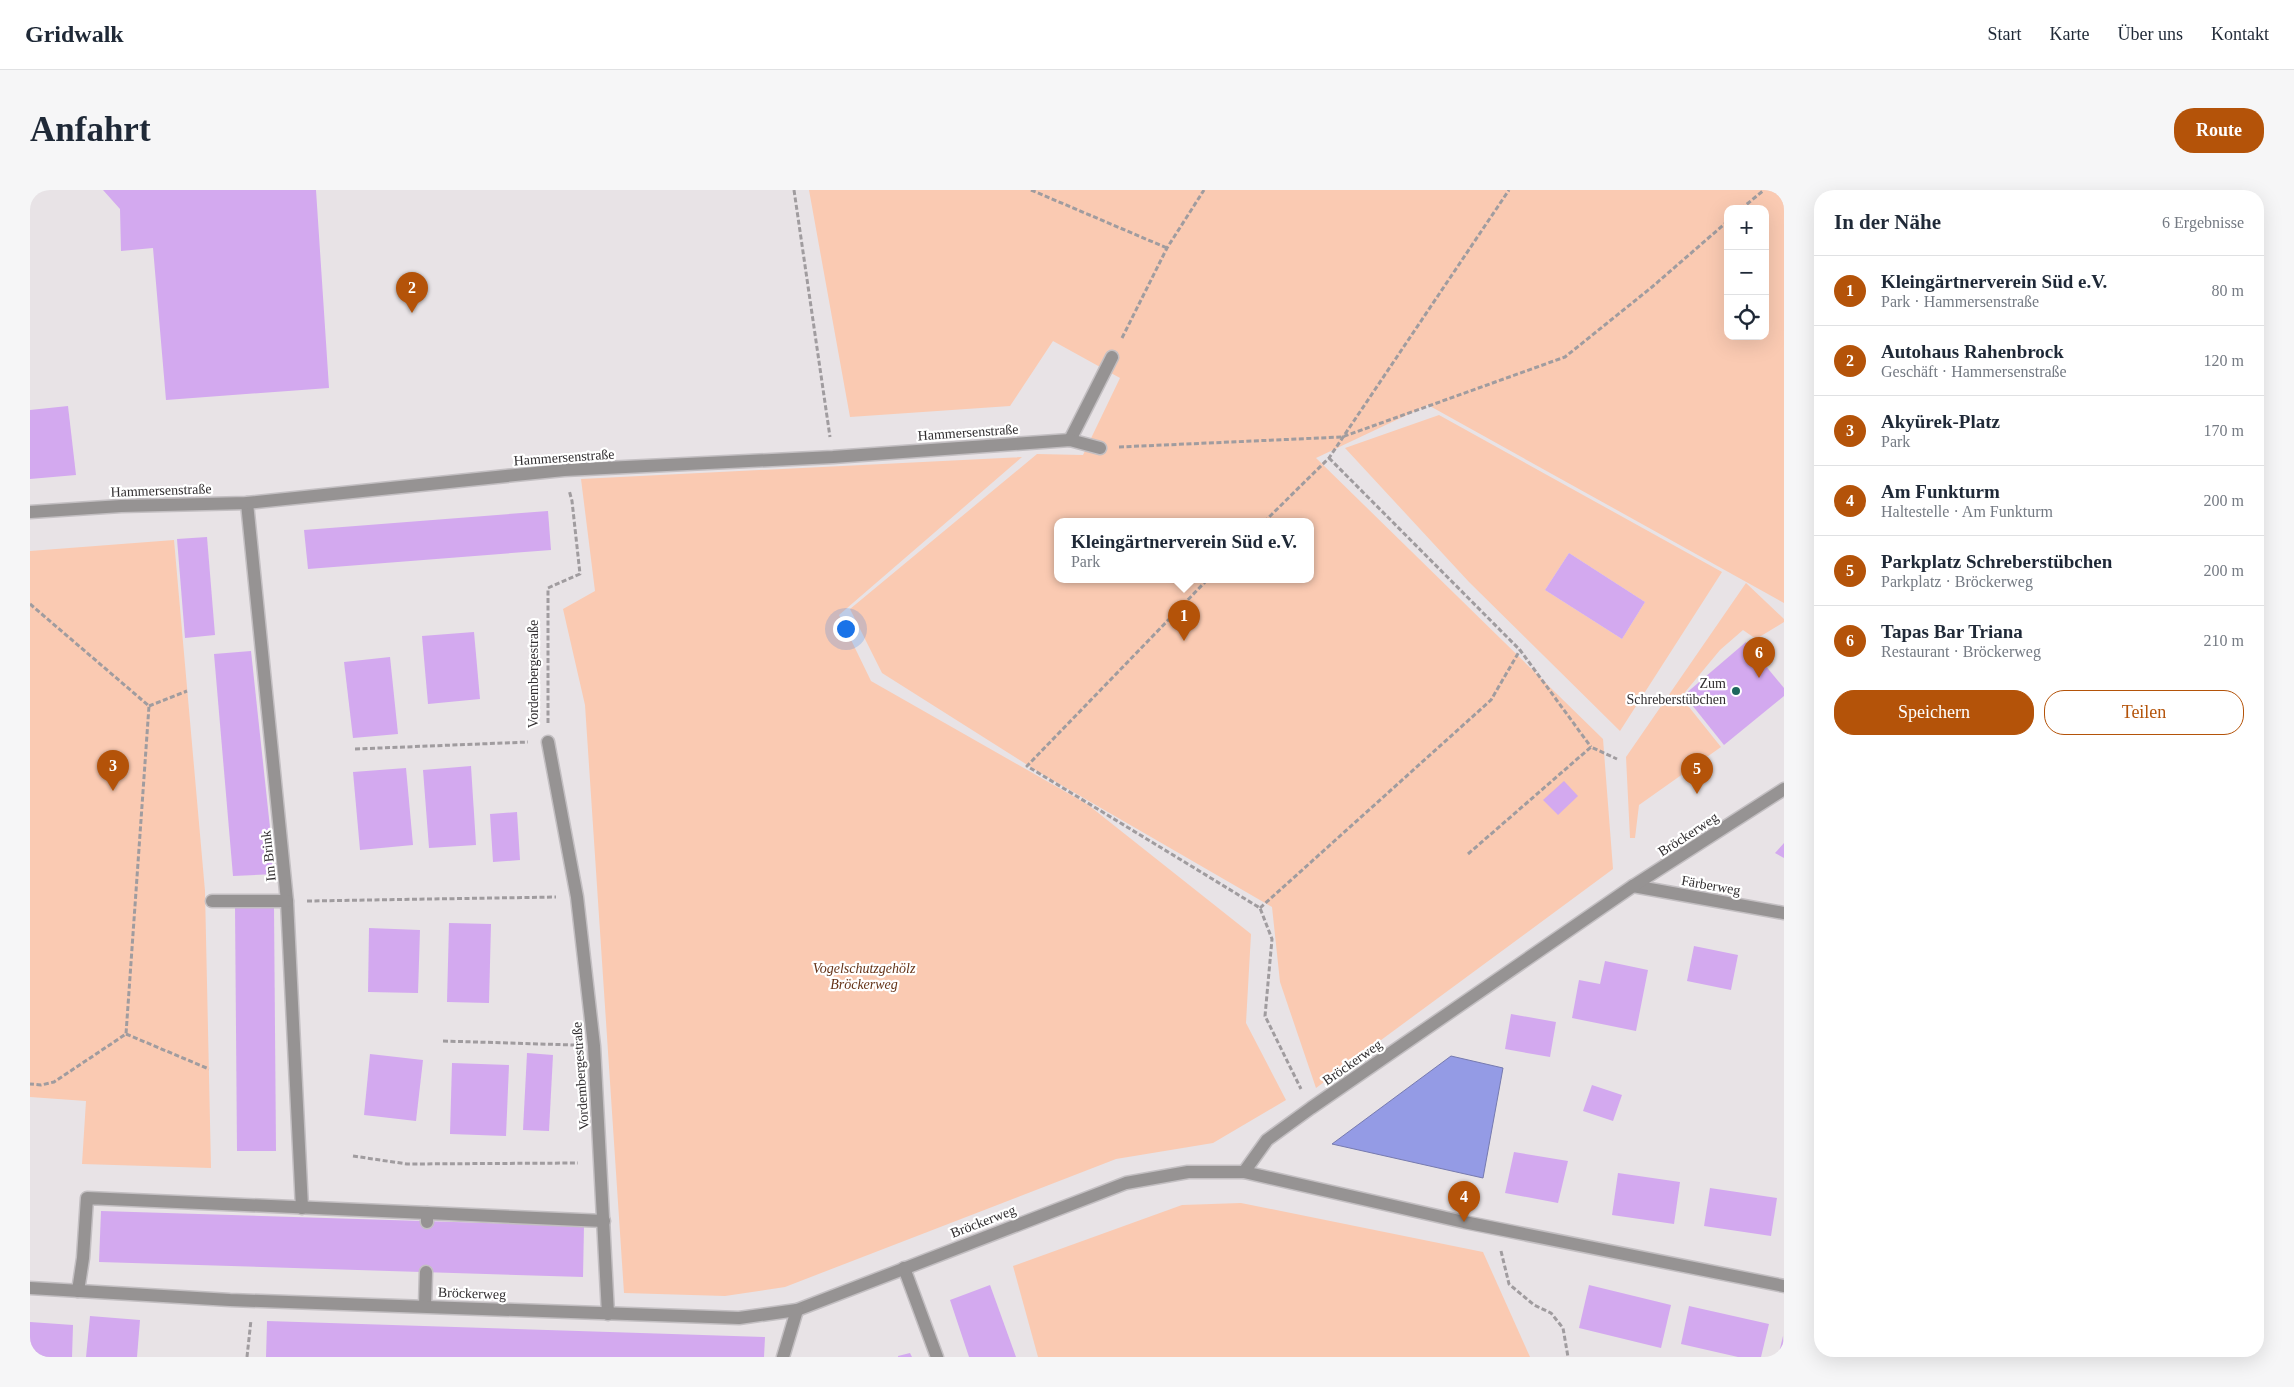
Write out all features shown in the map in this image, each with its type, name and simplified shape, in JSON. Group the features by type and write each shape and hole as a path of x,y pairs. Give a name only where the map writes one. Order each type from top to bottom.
{"street":[{"path":"1070,440 1112,357"},
{"name":"Hammersenstraße","path":"30,512 121,506 247,503 564,470 833,457 1070,440 1100,448"},
{"name":"Im Brink","path":"247,503 287,901 302,1208"},
{"name":"Vordembergestraße","path":"548,742 577,897 594,1046 602,1163 608,1314"},
{"name":"Bröckerweg","path":"30,1288 253,1300 739,1318 797,1310 1126,1183 1188,1172 1244,1172 1267,1140 1311,1108 1633,886 1784,789"},
{"name":"Färberweg","path":"1633,886 1784,913"},
{"path":"212,901 287,901"},
{"path":"1244,1172 1496,1228 1784,1286"},
{"path":"78,1291 83,1258 87,1198 302,1208 427,1217 604,1221"},
{"path":"904,1268 937,1357"},
{"path":"426,1272 426,1306"},
{"path":"783,1357 797,1310"}],"path":[{"path":"794,190 833,457"},
{"path":"1031,190 1166,248"},
{"path":"1112,357 1166,248 1204,190"},
{"path":"1268,518 1329,458 1509,190"},
{"path":"1753,190 1759,193"},
{"path":"1746,205 1764,190"},
{"path":"1100,448 1342,437 1565,357 1652,287 1724,224"},
{"path":"1329,458 1520,650 1591,747 1617,759"},
{"name":"Vordembergestraße","path":"548,742 548,588 580,574 572,501 564,470"},
{"path":"1204,583 1026,766 1260,908 1272,939 1265,1016 1311,1108"},
{"path":"30,604 149,706"},
{"path":"1260,908 1491,700 1520,650"},
{"path":"149,706 187,690"},
{"path":"126,1034 149,706"},
{"path":"355,749 548,742"},
{"path":"1468,854 1591,747"},
{"path":"287,901 577,897"},
{"path":"126,1034 209,1068"},
{"path":"30,1084 41,1085 54,1082 126,1034"},
{"path":"443,1041 594,1046"},
{"path":"353,1156 407,1164 602,1163"},
{"path":"1496,1228 1509,1284 1534,1305 1551,1313 1563,1328 1568,1357"},
{"path":"247,1357 253,1300"}],"green space":[{"path":"809,190 1784,190 1784,603 1428,405 1316,458 1603,739 1613,869 1316,1088 1280,982 1272,907 1037,771 882,673 850,609 1037,454 1083,455 1120,378 1053,341 1010,406 850,417"},
{"path":"1439,415 1722,572 1620,731 1469,582 1345,448","holes":["1569,553 1645,602 1622,639 1545,590"]},
{"name":"Vogelschutzgehölz Bröckerweg","path":"1022,457 839,615 871,681 1087,804 1251,934 1246,1023 1286,1100 1213,1143 1116,1159 785,1287 725,1296 624,1293 585,705 563,609 595,591 581,479"},
{"path":"174,540 205,891 211,1168 82,1164 86,1101 30,1097 30,551"},
{"path":"1746,583 1784,619 1784,622 1756,639 1743,630 1720,650 1681,697 1721,747 1639,805 1635,838 1630,838 1626,757"},
{"path":"1241,1203 1483,1252 1530,1357 1038,1357 1013,1266 1182,1205"}],"water":[{"path":"1451,1056 1503,1068 1483,1178 1332,1144"}],"building":[{"path":"103,190 316,190 329,388 166,400 153,248 121,251 120,209"},
{"path":"68,406 76,475 30,479 30,410"},
{"path":"548,511 551,550 308,569 304,530"},
{"path":"207,537 215,635 185,638 177,539"},
{"path":"1569,553 1645,602 1622,639 1545,590"},
{"path":"474,632 480,699 428,704 422,636"},
{"name":"Zum Schreberstübchen","path":"1746,642 1784,688 1784,696 1724,745 1684,695"},
{"path":"251,651 275,874 233,876 214,654"},
{"path":"390,657 398,734 353,738 344,662"},
{"path":"471,766 476,845 429,848 423,770"},
{"path":"406,768 413,845 360,850 353,772"},
{"path":"1564,781 1578,796 1558,815 1543,800"},
{"path":"517,812 520,860 493,862 490,814"},
{"path":"1784,843 1784,858 1775,853"},
{"path":"235,907 274,907 276,1151 237,1151"},
{"path":"449,923 491,924 489,1003 447,1002"},
{"path":"369,928 420,930 418,993 368,992"},
{"path":"1694,946 1738,955 1731,990 1687,981"},
{"path":"1605,961 1648,970 1636,1031 1572,1018 1579,980 1600,984"},
{"path":"1511,1014 1556,1022 1550,1057 1505,1049"},
{"path":"527,1053 553,1055 549,1131 523,1130"},
{"path":"370,1054 423,1060 416,1121 364,1115"},
{"path":"452,1063 509,1065 506,1136 450,1134"},
{"path":"1592,1085 1622,1095 1613,1121 1583,1111"},
{"path":"1514,1152 1568,1161 1558,1203 1505,1193"},
{"path":"1618,1173 1680,1182 1674,1224 1612,1215"},
{"path":"1710,1188 1777,1198 1771,1236 1704,1226"},
{"path":"101,1211 584,1226 583,1277 99,1262"},
{"path":"990,1285 1016,1357 969,1357 950,1300"},
{"path":"1589,1285 1671,1305 1661,1348 1579,1328"},
{"path":"1689,1306 1769,1324 1761,1357 1738,1357 1681,1344"},
{"path":"90,1316 140,1320 137,1357 86,1357"},
{"path":"267,1321 765,1337 764,1357 266,1357"},
{"path":"30,1322 73,1325 72,1357 30,1357"},
{"path":"1783,1336 1784,1357 1778,1357"},
{"path":"910,1353 912,1357 898,1357 898,1356"}],"place":[{"name":"Autohaus Rahenbrock","path":"412,313"},
{"name":"Kleingärtnerverein Süd e.V.","path":"1184,641"},
{"name":"Tapas Bar Triana","path":"1759,678"},
{"name":"Zum Schreberstübchen","path":"1736,691"},
{"name":"Akyürek-Platz","path":"113,791"},
{"name":"Parkplatz Schreberstübchen","path":"1697,794"},
{"name":"Am Funkturm","path":"1464,1222"}]}
